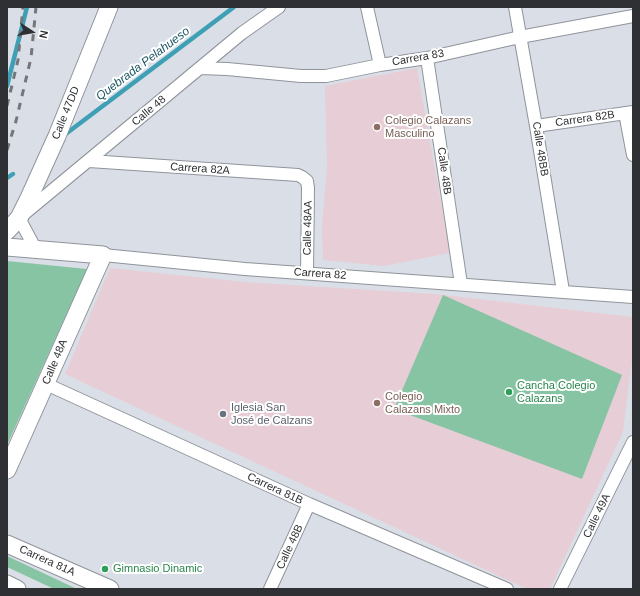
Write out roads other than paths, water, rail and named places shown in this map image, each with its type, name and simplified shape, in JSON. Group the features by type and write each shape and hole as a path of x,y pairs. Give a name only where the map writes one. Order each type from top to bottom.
{"street":[{"name":"Calle 47DD","path":"7,231 19,218 57,136 109,7"},
{"name":"Calle 48","path":"19,218 76,169 89,161 255,23 279,7"},
{"path":"367,7 380,65"},
{"name":"Calle 48BB","path":"515,7 563,291"},
{"name":"Carrera 83","path":"201,68 227,69 279,75 315,77 326,76 380,65 427,58 520,36 633,16"},
{"name":"Calle 48B","path":"427,58 461,284"},
{"path":"629,113 633,155"},
{"name":"Carrera 82B","path":"536,126 629,113"},
{"name":"Carrera 82A","path":"89,161 298,175 305,178 308,184"},
{"name":"Calle 48AA","path":"307,273 308,184"},
{"path":"19,218 36,250"},
{"name":"Carrera 82","path":"7,247 245,269 633,297"},
{"name":"Calle 48A","path":"7,470 103,255"},
{"name":"Carrera 81B","path":"46,384 309,504 507,589"},
{"name":"Calle 49A","path":"560,589 633,442"},
{"name":"Calle 48B","path":"270,589 309,504"},
{"name":"Carrera 81A","path":"7,544 110,589"},
{"path":"7,584 17,589"}],"waterway":[{"path":"7,86 27,7"},
{"name":"Quebrada Pelahueso","path":"63,136 234,7"},
{"name":"Quebrada Pelahueso","path":"7,178 13,174"}],"railway":[{"path":"7,106 18,60 23,7"},
{"path":"7,150 16,121 31,58 36,7"}],"place":[{"name":"Colegio Calazans Masculino","path":"377,127"},
{"name":"Cancha Colegio Calazans","path":"509,392"},
{"name":"Colegio Calazans Mixto","path":"377,403"},
{"name":"Iglesia San José de Calzans","path":"223,414"},
{"name":"Gimnasio Dinamic","path":"105,569"}]}
